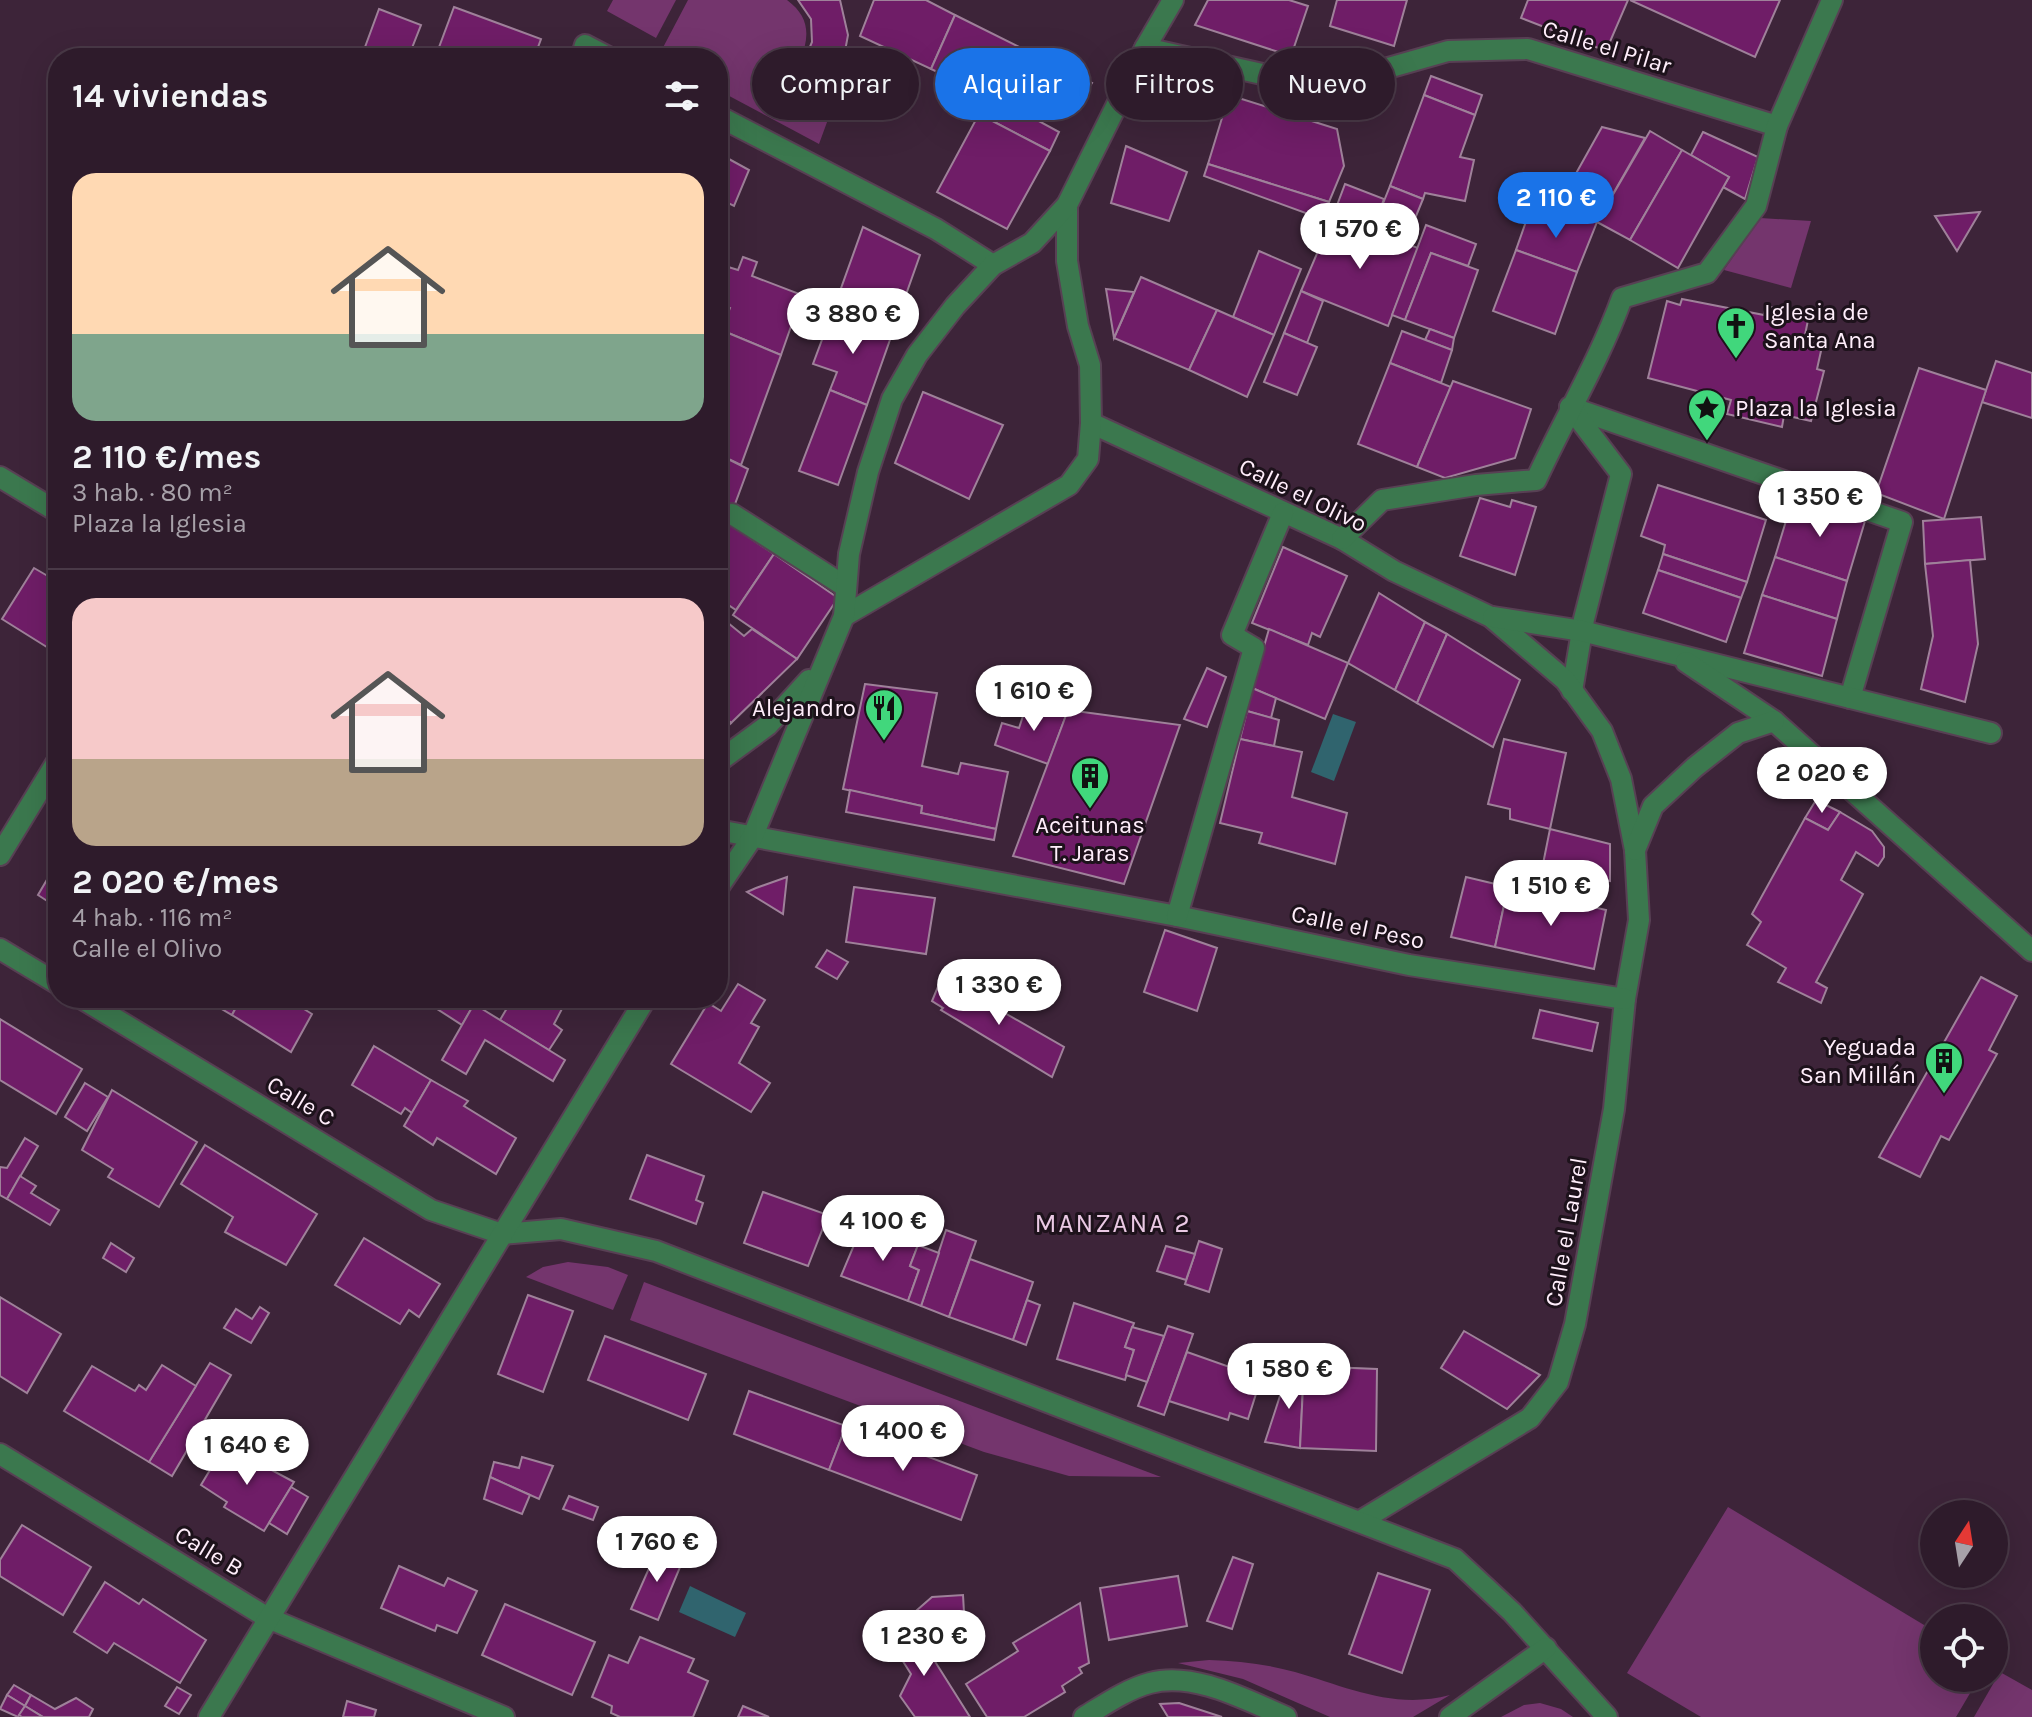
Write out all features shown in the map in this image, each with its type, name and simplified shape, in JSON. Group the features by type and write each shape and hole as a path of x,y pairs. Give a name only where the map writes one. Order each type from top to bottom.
{"street":[{"path":"1145,48 1173,0"},
{"path":"1342,539 1382,500 1476,485 1536,480 1570,407 1603,349 1622,298 1707,273 1756,206 1777,126 1832,0"},
{"name":"Calle el Pilar","path":"1243,70 1321,87 1448,51 1528,49 1777,126"},
{"path":"728,873 752,838 844,616 849,554 868,472 892,399 917,355 955,306 993,265 1032,243 1067,205 1109,120"},
{"path":"728,121 936,229 993,265"},
{"path":"844,616 1069,485 1088,459 1090,365 1078,326 1067,261 1067,205"},
{"path":"1570,407 1621,474 1582,631 1572,691"},
{"path":"1570,407 1902,522 1850,698"},
{"name":"Calle el Olivo","path":"1091,423 1342,539 1394,571 1491,617 1582,631 1991,733"},
{"path":"0,477 48,506"},
{"path":"1177,916 1254,648 1232,635 1283,513"},
{"path":"732,514 846,587"},
{"name":"Calle el Olivo","path":"1491,617 1572,691 1602,731 1621,779 1635,850"},
{"name":"Calle el Olivo","path":"1673,654 1774,721 1857,799 2032,951"},
{"path":"728,755 768,725 820,668"},
{"path":"1635,850 1653,806 1695,767 1738,733 1774,721"},
{"path":"0,855 48,776"},
{"name":"Calle el Peso","path":"728,832 1177,916 1409,965 1625,999"},
{"name":"Calle el Laurel","path":"1362,1520 1530,1418 1558,1382 1575,1324 1612,1124 1625,999 1639,920 1635,850"},
{"path":"0,949 48,978"},
{"name":"Calle C","path":"98,1008 431,1210 502,1234"},
{"path":"209,1717 640,1008"},
{"path":"502,1234 561,1229 656,1251 1101,1424 1362,1520 1455,1559 1546,1648 1607,1717"},
{"name":"Calle B","path":"0,1454 268,1618 504,1717"},
{"path":"1450,1717 1546,1648"},
{"path":"1084,1717 1151,1682 1189,1682 1234,1694 1286,1717"}],"shaded area":[{"path":"613,0 676,0 656,38 607,11"},
{"path":"688,0 787,0 804,20 804,48 752,48 752,108 728,95 728,48 663,48"},
{"path":"774,120 828,120 819,144"},
{"path":"1760,218 1811,221 1791,288 1724,270"},
{"path":"1333,714 1356,722 1334,781 1311,772"},
{"path":"568,1262 608,1267 628,1275 613,1310 526,1277 543,1267"},
{"path":"644,1282 1161,1477 1069,1476 984,1452 630,1320"},
{"path":"1728,1507 1920,1623 1920,1692 1971,1692 1956,1717 1701,1717 1627,1673"},
{"path":"690,1586 746,1613 735,1637 679,1612"},
{"path":"1209,1660 1274,1667 1390,1698 1429,1699 1450,1695 1413,1717 1330,1717 1243,1679 1178,1663"},
{"path":"2008,1676 2032,1690 2032,1717 1974,1717 1988,1692 2008,1692"},
{"path":"1540,1703 1561,1709 1573,1717 1501,1717 1524,1705"}],"building":[{"path":"798,0 840,0 848,35 846,48 809,48 811,19"},
{"path":"874,0 926,0 955,15 940,48 935,48 931,69 919,63 919,48 886,48 860,36"},
{"path":"1208,0 1289,0 1308,6 1294,48 1266,48 1195,25"},
{"path":"1337,0 1407,0 1394,46 1330,26"},
{"path":"1528,0 1628,0 1606,51 1521,18"},
{"path":"1630,0 1780,0 1755,57"},
{"path":"454,7 541,39 538,48 439,48"},
{"path":"379,9 421,25 412,48 365,48"},
{"path":"955,15 1021,48 940,48"},
{"path":"1431,76 1482,95 1475,115 1424,95"},
{"path":"1424,95 1475,115 1460,157 1474,160 1465,201 1425,193 1423,199 1390,186"},
{"path":"1243,99 1259,104 1259,120 1308,120 1337,129 1344,166 1329,202 1208,164 1221,120 1243,120"},
{"path":"976,120 991,120 1050,151 1007,229 937,192"},
{"path":"991,120 1037,120 1059,132 1050,151"},
{"path":"1602,127 1645,138 1597,222 1560,202"},
{"path":"1650,131 1682,150 1630,240 1597,222"},
{"path":"1703,132 1758,157 1745,199 1723,187 1729,177 1691,155"},
{"path":"1126,146 1187,172 1169,221 1111,203"},
{"path":"1682,150 1729,177 1678,268 1630,240"},
{"path":"728,158 749,170 734,206 728,203"},
{"path":"1208,164 1329,202 1322,219 1204,176"},
{"path":"1345,184 1384,199 1372,231 1333,216"},
{"path":"1390,186 1423,199 1405,243 1372,231"},
{"path":"1980,212 1957,251 1935,216"},
{"path":"1529,213 1597,222 1577,272 1516,250"},
{"path":"1333,216 1418,248 1388,326 1301,291"},
{"path":"1426,225 1476,244 1468,266 1431,253 1405,320 1392,315"},
{"path":"863,227 920,255 892,334 838,315 840,307 835,305"},
{"path":"1516,250 1577,272 1555,334 1493,311"},
{"path":"1259,251 1301,269 1274,335 1233,317"},
{"path":"1431,253 1478,270 1454,338 1405,320"},
{"path":"743,257 757,262 752,276 802,295 781,355 728,333 728,267 738,270"},
{"path":"1141,277 1217,310 1189,370 1114,338"},
{"path":"1106,289 1134,292 1114,338"},
{"path":"1301,291 1323,301 1307,343 1284,333"},
{"name":"Iglesia de Santa Ana","path":"1682,299 1764,315 1766,306 1809,315 1805,335 1821,351 1817,369 1824,371 1811,421 1784,415 1782,427 1727,414 1731,400 1648,378 1667,301 1680,305"},
{"path":"1217,310 1274,335 1247,397 1189,370"},
{"path":"832,313 892,334 867,405 830,390 837,372 813,364"},
{"path":"1430,329 1454,338 1452,350 1425,340"},
{"path":"1402,331 1452,350 1441,383 1390,363"},
{"path":"728,333 781,355 741,465 728,459"},
{"path":"1284,333 1317,347 1297,395 1264,382"},
{"path":"1996,361 2032,373 2032,418 1982,402"},
{"path":"1390,363 1451,387 1417,467 1358,444"},
{"path":"1919,368 1986,390 1944,519 1876,493"},
{"path":"1453,381 1531,409 1515,458 1445,478 1417,467"},
{"path":"830,390 867,405 838,485 799,471"},
{"path":"923,392 1003,425 969,499 895,463"},
{"path":"728,459 748,469 728,523"},
{"path":"1658,485 1766,520 1747,582 1663,554 1665,545 1641,536"},
{"path":"1480,498 1510,507 1512,500 1536,507 1515,575 1460,556"},
{"path":"1793,498 1865,521 1847,581 1775,557"},
{"path":"1981,517 1985,559 1925,564 1923,521"},
{"path":"728,523 774,554 736,610 728,605"},
{"path":"1283,547 1347,576 1320,637 1312,633 1308,645 1252,623"},
{"path":"774,554 838,598 797,659 733,615"},
{"path":"1663,554 1747,582 1741,598 1658,570"},
{"path":"1775,557 1847,581 1837,619 1762,595"},
{"path":"1970,560 1978,644 1965,702 1921,689 1933,636 1925,564"},
{"path":"34,568 48,576 48,648 2,619"},
{"path":"1658,570 1741,598 1726,642 1643,613"},
{"path":"1379,593 1425,622 1395,690 1348,663"},
{"path":"1762,595 1837,619 1822,676 1744,653"},
{"path":"1425,622 1447,634 1417,703 1395,690"},
{"path":"728,623 744,636 752,629 797,659 731,723 728,720"},
{"path":"1269,629 1348,663 1325,719 1252,688"},
{"path":"1447,634 1520,680 1493,747 1417,703"},
{"path":"1207,668 1226,677 1207,727 1184,719"},
{"path":"865,684 937,693 922,766 958,774 961,763 1008,772 996,829 921,813 922,806 843,789"},
{"path":"1252,688 1276,698 1271,718 1247,711"},
{"path":"1027,704 1068,710 1048,764 995,745 1002,723 1019,728"},
{"name":"Aceitunas T. Jaras","path":"1068,710 1180,725 1124,884 1013,856"},
{"path":"1247,711 1279,720 1274,746 1240,739"},
{"path":"1240,739 1302,752 1292,797 1347,813 1335,864 1259,843 1262,833 1220,823"},
{"path":"1504,739 1566,753 1550,829 1510,819 1510,809 1488,804"},
{"path":"850,790 922,806 921,813 996,829 994,840 846,812"},
{"path":"1816,800 1840,812 1828,830 1805,818"},
{"path":"1840,812 1872,831 1884,847 1884,857 1878,866 1856,852 1841,880 1863,894 1816,982 1827,988 1821,1003 1778,982 1786,968 1747,945 1761,922 1752,914 1805,818 1828,830"},
{"path":"1550,829 1610,844 1610,881 1543,864"},
{"path":"787,877 783,914 747,892 756,888"},
{"path":"1466,877 1508,887 1495,947 1451,937"},
{"path":"48,878 48,902 38,895"},
{"path":"854,887 935,898 926,954 846,942"},
{"path":"1508,887 1606,910 1594,969 1495,947"},
{"path":"1165,930 1217,948 1197,1011 1144,992"},
{"path":"827,950 848,962 837,979 816,967"},
{"path":"942,977 1064,1047 1052,1077 941,1010 943,1008 932,1001"},
{"name":"Yeguada San Millán","path":"1981,977 2017,996 1989,1050 1997,1054 1949,1140 1941,1136 1920,1177 1879,1157"},
{"path":"738,984 765,1000 751,1023 759,1027 739,1063 770,1083 751,1112 671,1064 705,1008 721,1011 728,1008 728,1000"},
{"path":"220,1008 236,1008 232,1015"},
{"path":"236,1008 302,1008 312,1014 291,1052 232,1015"},
{"path":"436,1008 472,1008 462,1025"},
{"path":"472,1008 480,1008 565,1060 553,1081 485,1040 466,1074 442,1060"},
{"path":"507,1008 562,1008 554,1024 562,1030 549,1050 500,1020"},
{"path":"1540,1010 1598,1023 1592,1051 1533,1038"},
{"path":"0,1019 82,1069 56,1114 0,1080"},
{"path":"374,1046 431,1080 412,1113 405,1108 401,1114 352,1085"},
{"path":"431,1080 468,1101 464,1106 516,1138 496,1174 437,1138 433,1145 404,1126"},
{"path":"85,1083 108,1097 87,1131 65,1117"},
{"path":"112,1090 197,1142 159,1207 108,1177 113,1169 82,1150"},
{"path":"25,1138 38,1146 7,1199 0,1195 0,1167 7,1168"},
{"path":"205,1145 317,1214 286,1265 225,1232 233,1217 181,1184"},
{"path":"647,1155 704,1176 696,1200 703,1203 696,1224 630,1199"},
{"path":"20,1176 36,1186 31,1193 59,1210 50,1225 7,1199"},
{"path":"763,1192 828,1215 808,1266 744,1243"},
{"path":"862,1226 918,1245 910,1266 919,1270 908,1301 841,1276"},
{"path":"946,1230 976,1241 949,1317 921,1306"},
{"path":"364,1238 440,1284 419,1317 409,1310 400,1324 335,1285"},
{"path":"1199,1241 1222,1249 1209,1292 1185,1284"},
{"path":"111,1243 134,1258 126,1272 103,1258"},
{"path":"918,1245 939,1253 921,1306 908,1301 919,1270 910,1266"},
{"path":"1166,1246 1195,1254 1186,1280 1157,1271"},
{"path":"970,1259 1033,1282 1013,1340 949,1317"},
{"path":"528,1295 573,1311 543,1392 498,1374"},
{"path":"0,1297 61,1334 27,1393 0,1376"},
{"path":"1027,1300 1040,1305 1026,1345 1013,1340"},
{"path":"1074,1303 1134,1323 1125,1347 1134,1350 1125,1380 1057,1359"},
{"path":"260,1307 269,1313 251,1343 224,1328 236,1309 252,1319"},
{"path":"1168,1326 1193,1334 1164,1415 1138,1406"},
{"path":"1132,1327 1164,1336 1147,1382 1126,1375 1134,1350 1125,1347"},
{"path":"1464,1331 1540,1375 1507,1409 1441,1368"},
{"path":"605,1336 706,1374 688,1420 588,1380"},
{"path":"1187,1352 1261,1378 1248,1419 1230,1413 1228,1420 1169,1401"},
{"path":"1291,1362 1304,1366 1300,1448 1265,1442"},
{"path":"210,1363 231,1375 172,1476 149,1462"},
{"path":"162,1365 196,1386 149,1462 64,1411 92,1366 135,1391 139,1385 146,1390"},
{"path":"1304,1366 1377,1369 1376,1451 1300,1448"},
{"path":"749,1391 846,1426 829,1470 734,1434"},
{"path":"846,1426 977,1475 961,1520 829,1470"},
{"path":"225,1445 294,1482 264,1531 224,1507 227,1502 201,1485"},
{"path":"522,1457 553,1466 539,1499 490,1477 494,1462 519,1468"},
{"path":"490,1477 530,1495 522,1514 484,1499"},
{"path":"291,1487 308,1497 287,1534 269,1523"},
{"path":"569,1496 598,1507 593,1520 563,1509"},
{"path":"22,1525 91,1567 63,1615 0,1576 0,1560"},
{"path":"658,1548 683,1560 658,1620 631,1609"},
{"path":"1233,1557 1253,1564 1232,1629 1207,1621"},
{"path":"399,1566 444,1586 448,1578 477,1591 457,1633 437,1625 435,1631 381,1608"},
{"path":"1378,1573 1430,1590 1402,1673 1349,1654"},
{"path":"1178,1576 1187,1626 1109,1640 1100,1588"},
{"path":"105,1582 139,1604 143,1599 206,1640 180,1683 114,1643 107,1653 74,1632"},
{"path":"963,1595 966,1648 929,1652 908,1618 932,1597"},
{"path":"1080,1603 1089,1663 1079,1668 1082,1673 1062,1686 1065,1692 1024,1717 987,1717 966,1684 1018,1651 1013,1643"},
{"path":"505,1604 595,1642 572,1695 482,1655"},
{"path":"908,1618 970,1717 915,1717 900,1696 911,1674 887,1636"},
{"path":"640,1637 694,1659 688,1672 708,1681 693,1717 620,1717 611,1713 612,1706 592,1697 609,1655 628,1663"},
{"path":"14,1685 31,1695 25,1706 7,1695"},
{"path":"177,1687 191,1695 179,1714 165,1706"},
{"path":"7,1695 25,1706 18,1717 0,1709"},
{"path":"31,1695 55,1709 76,1698 93,1709 89,1717 43,1717 25,1706"},
{"path":"347,1701 376,1710 374,1717 343,1717"},
{"path":"1179,1703 1222,1717 1168,1717 1160,1704"},
{"path":"25,1706 43,1717 22,1717 19,1715"},
{"path":"743,1706 769,1717 738,1717"}],"place":[{"name":"Iglesia de Santa Ana","path":"1736,360"},
{"name":"Plaza la Iglesia","path":"1707,442"},
{"name":"Alejandro","path":"884,742"},
{"name":"Aceitunas T. Jaras","path":"1090,810"},
{"name":"Yeguada San Millán","path":"1944,1095"}],"district":[{"name":"MANZANA 2","path":"1113,1223"}]}
